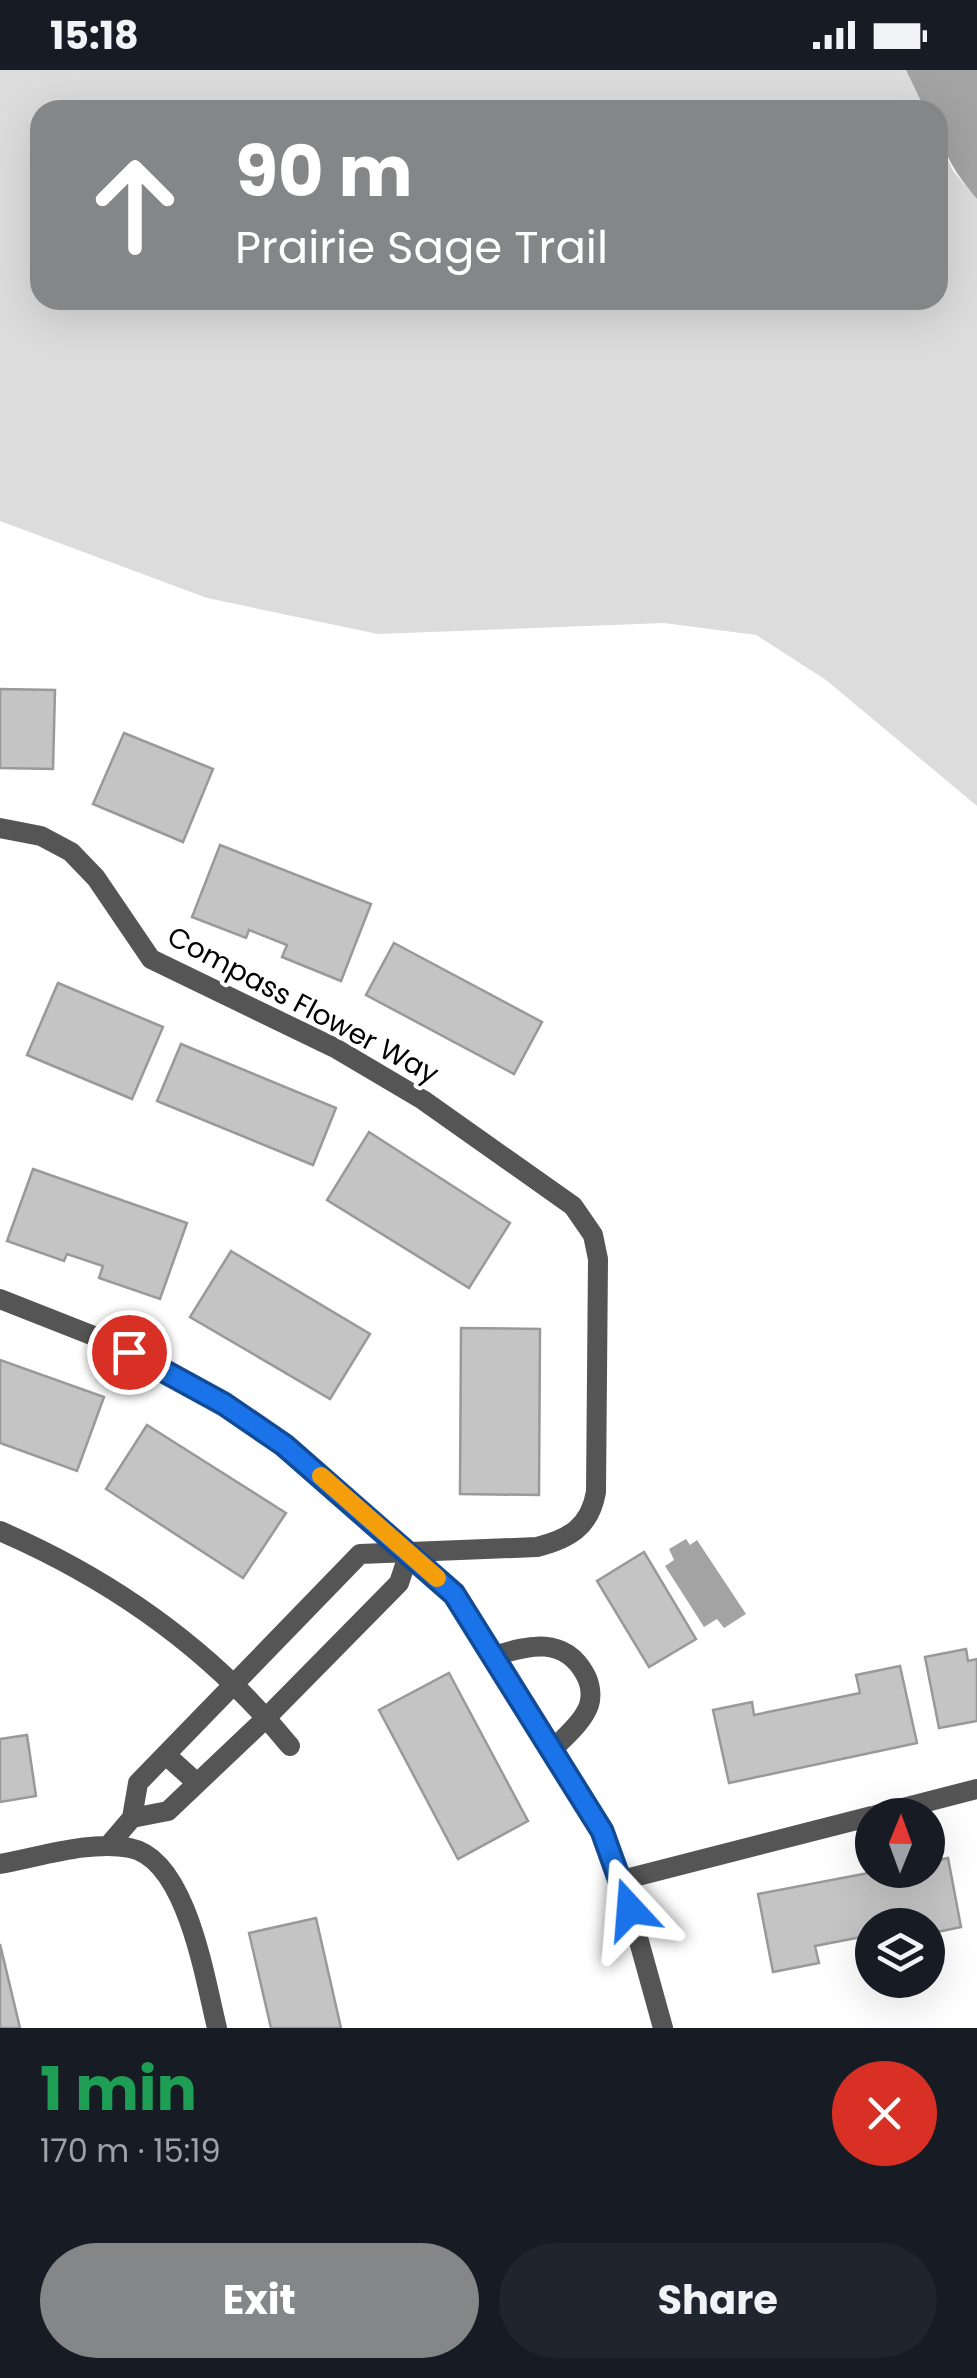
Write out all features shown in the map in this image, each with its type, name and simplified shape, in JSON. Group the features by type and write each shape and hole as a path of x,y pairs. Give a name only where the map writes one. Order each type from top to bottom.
{"street":[{"name":"Compass Flower Way","path":"0,828 41,836 71,852 96,878 151,959 335,1048 422,1100 573,1206 593,1235 598,1259 597,1476 594,1506 586,1520 561,1541 537,1547 360,1554 138,1783 132,1818"},
{"path":"0,1300 104,1340 245,1417 454,1594 602,1831 622,1880 663,2028"},
{"path":"0,1531 145,1609 234,1685 290,1746"},
{"path":"108,1846 132,1818 168,1811 267,1717 399,1583 409,1553"},
{"path":"494,1656 521,1647 554,1646 580,1665 590,1683 588,1706 553,1749"},
{"path":"166,1755 197,1784"},
{"path":"943,1798 977,1789"},
{"path":"622,1880 855,1821"},
{"path":"0,1864 108,1846 132,1848 160,1866 186,1909 216,2028"}],"shaded area":[{"path":"0,70 906,70 920,100 30,100 30,310 948,310 948,160 977,199 977,806 826,680 756,635 664,623 378,634 207,598 0,521"},
{"path":"906,70 977,70 977,199 948,158 948,100 920,100"},
{"path":"686,1539 690,1545 697,1540 746,1614 724,1628 717,1619 704,1627 665,1566 674,1560 669,1549"}],"building":[{"path":"0,689 55,690 53,769 0,768"},
{"path":"124,733 213,769 183,842 93,804"},
{"path":"220,845 371,904 341,981 282,957 287,945 249,930 246,938 192,917"},
{"path":"394,943 542,1022 514,1074 366,995"},
{"path":"58,983 163,1027 132,1099 27,1055"},
{"path":"181,1044 336,1108 313,1165 157,1101"},
{"path":"369,1132 510,1223 469,1288 327,1200"},
{"path":"33,1169 187,1223 160,1299 99,1278 103,1266 67,1254 64,1261 7,1241"},
{"path":"231,1251 370,1334 330,1399 190,1317"},
{"path":"461,1328 540,1329 539,1495 460,1494"},
{"path":"0,1360 104,1397 77,1471 0,1443"},
{"path":"147,1425 286,1513 243,1578 106,1489"},
{"path":"644,1552 696,1639 649,1667 597,1581"},
{"path":"966,1649 968,1661 977,1659 977,1721 939,1728 925,1657"},
{"path":"900,1666 917,1743 729,1783 713,1710 752,1702 754,1715 860,1693 856,1675"},
{"path":"449,1673 528,1821 458,1859 379,1710"},
{"path":"27,1735 36,1796 0,1802 0,1739"},
{"path":"948,1858 961,1927 945,1930 945,1908 855,1908 855,1938 815,1946 819,1963 773,1972 758,1894 855,1876 855,1888 945,1888"},
{"path":"316,1918 341,2028 271,2028 249,1933"},
{"path":"0,1944 20,2028 0,2028"}],"slow traffic":[{"path":"321,1476 437,1578"}],"route":[{"path":"129,1352 224,1404 284,1445 454,1594 602,1831 630,1909"}]}
